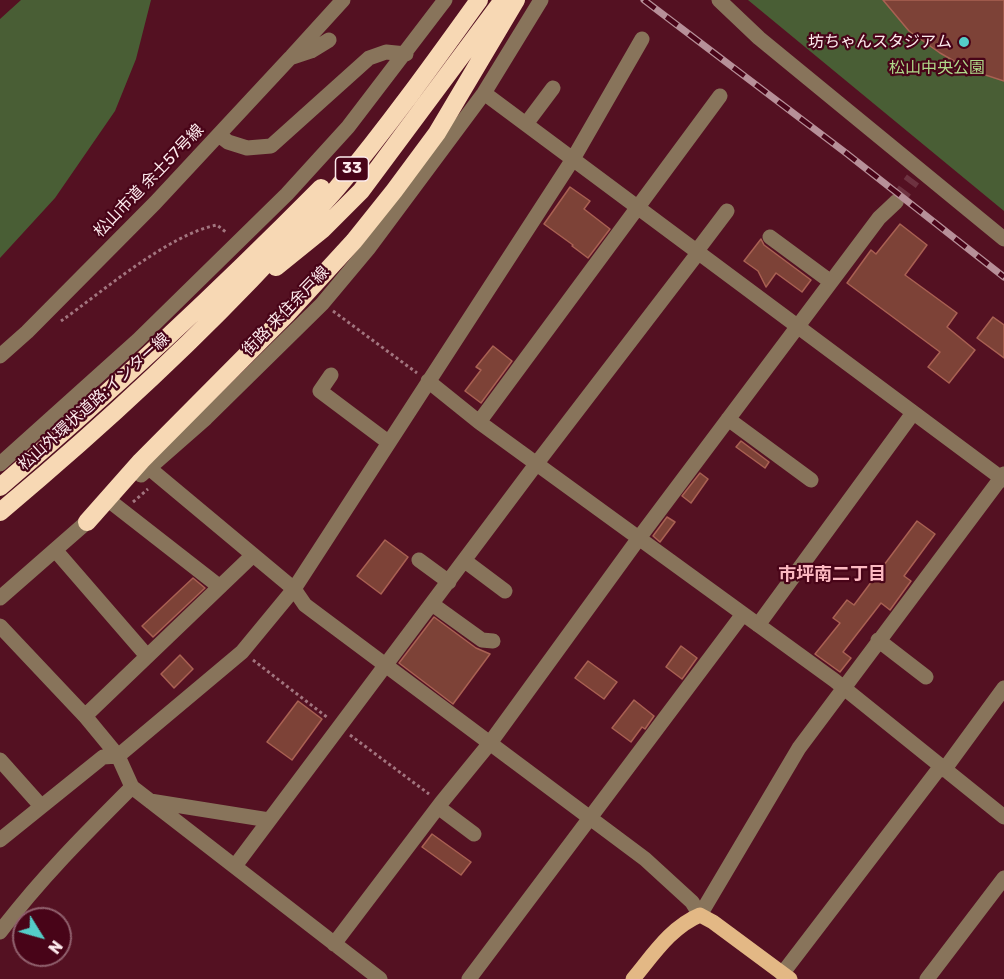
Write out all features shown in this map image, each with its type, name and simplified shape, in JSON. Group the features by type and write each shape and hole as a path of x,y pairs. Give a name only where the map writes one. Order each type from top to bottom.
{"highway":[{"name":"松山外環状道路;インター線","path":"212,320 323,229 361,191 503,0"},
{"path":"87,522 141,461 287,314 354,241 437,133 516,0"},
{"name":"松山外環状道路;インター線","path":"0,512 61,461 212,320 336,189 408,98 478,2"},
{"path":"0,487 92,408 252,257 318,191 478,2"}],"main road":[{"path":"633,979 662,944 690,919 700,915 713,922 786,976"}],"street":[{"path":"290,58 343,0"},
{"path":"0,464 138,340 287,194 348,127 445,0"},
{"name":"街路 来住余戸線","path":"0,598 206,418 322,304 368,249 484,93 542,0"},
{"path":"719,0 759,38 916,175 1004,238"},
{"path":"0,840 103,757 118,756 242,652 294,589 573,159 642,39"},
{"name":"松山市道 余土57号線","path":"0,356 35,324 219,135 290,58 311,51 329,40"},
{"path":"219,135 228,142 247,148 271,146 369,58 386,52 406,54"},
{"path":"526,124 553,88"},
{"path":"149,468 294,589 304,605 645,859 692,902 700,915 798,748 1003,477 913,413 484,93"},
{"path":"479,422 720,96"},
{"path":"334,944 438,807 490,743 639,538 879,218 897,202"},
{"path":"235,866 728,210"},
{"path":"770,237 831,282"},
{"path":"331,375 320,391 388,442"},
{"path":"428,381 479,422 842,688 1004,817"},
{"path":"758,625 913,413"},
{"path":"728,419 811,480"},
{"path":"111,501 220,587"},
{"path":"56,551 147,656"},
{"path":"85,716 253,555"},
{"path":"419,560 448,582"},
{"path":"465,561 505,591"},
{"path":"432,604 482,640 493,641"},
{"path":"469,979 743,614"},
{"path":"0,626 85,716 118,756 132,788 380,979"},
{"path":"878,640 926,677"},
{"path":"786,976 1004,688"},
{"path":"0,760 41,807"},
{"path":"0,933 16,910 60,861 132,788"},
{"path":"147,800 269,820"},
{"path":"438,807 474,834"},
{"path":"927,979 1004,878"}],"path":[{"path":"56,325 155,254 202,228 217,225 231,235"},
{"path":"322,304 428,381"}],"green space":[{"path":"21,0 151,0 136,59 115,111 55,198 0,258 0,19"},
{"name":"松山中央公園","path":"748,0 1004,0 1004,211"}],"building":[{"name":"坊ちゃんスタジアム","path":"883,0 1004,0 1004,81 970,70 940,53 909,31"},
{"path":"570,187 590,201 584,209 610,229 588,258 544,224"},
{"path":"900,224 927,245 905,275 957,313 947,327 975,350 949,383 928,367 940,352 847,283 871,250 876,254"},
{"path":"761,239 764,245 811,280 802,292 776,273 766,287 758,271 744,261"},
{"path":"993,317 1004,325 1004,358 977,338"},
{"path":"493,346 512,361 481,403 465,391 481,370 476,367"},
{"path":"741,441 769,462 765,468 736,447"},
{"path":"700,473 708,479 691,503 682,496"},
{"path":"667,517 675,522 660,542 653,536"},
{"path":"917,521 935,534 904,576 911,581 890,610 881,603 843,652 851,658 840,672 815,654 840,623 833,618 847,600 854,605"},
{"path":"385,540 408,557 381,594 357,576"},
{"path":"193,578 205,588 153,637 142,626"},
{"path":"434,617 476,648 490,654 453,704 399,663"},
{"path":"681,646 697,658 682,679 666,667"},
{"path":"180,655 193,669 174,688 161,674"},
{"path":"588,661 617,682 604,699 575,678"},
{"path":"634,700 654,716 645,729 642,727 631,742 612,728"},
{"path":"298,701 322,719 292,760 267,742"},
{"path":"432,834 471,862 461,875 422,847"}],"tunnel":[{"path":"896,202 913,179"}],"railway":[{"path":"644,0 846,153 1004,277"}],"place":[{"name":"坊ちゃんスタジアム","path":"964,42"}],"district":[{"name":"市坪南二丁目","path":"832,575"}]}
